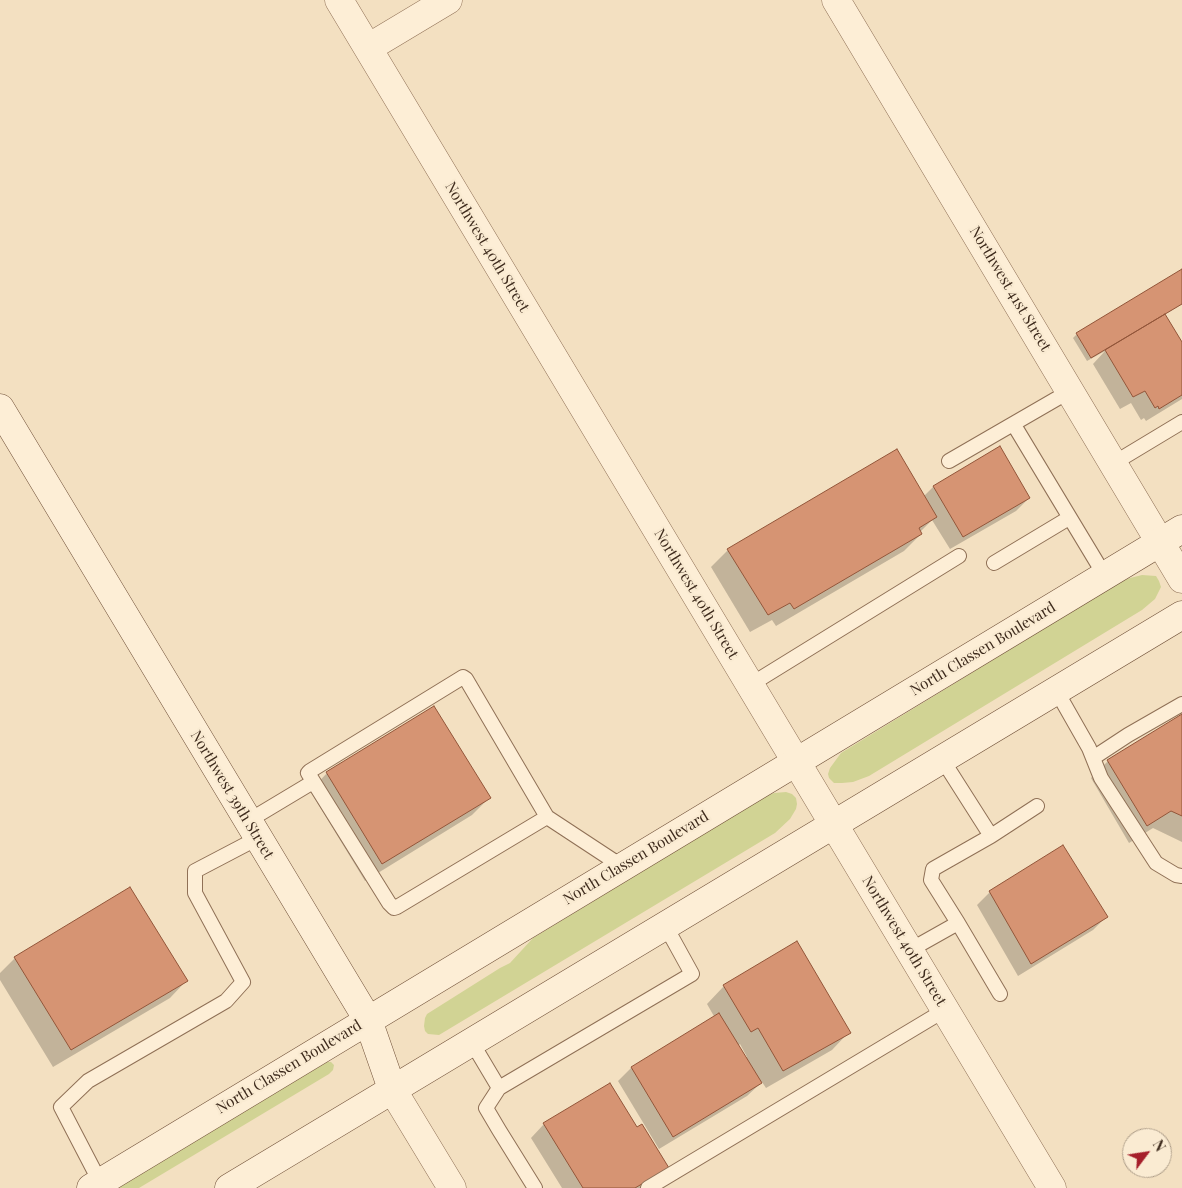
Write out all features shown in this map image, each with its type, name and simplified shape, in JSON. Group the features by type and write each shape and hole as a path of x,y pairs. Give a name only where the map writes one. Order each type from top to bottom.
{"main road":[{"name":"Northwest 40th Street","path":"339,0 1052,1188"},
{"path":"368,48 448,0"},
{"name":"Northwest 41st Street","path":"836,0 1114,463 1171,535 1182,579"},
{"name":"Northwest 39th Street","path":"0,408 368,1020 392,1089 452,1188"},
{"name":"North Classen Boulevard","path":"95,1185 1171,535"},
{"path":"229,1188 1182,615"}],"lane":[{"path":"950,461 1070,391"},
{"path":"1114,463 1182,422"},
{"path":"1014,425 1105,576"},
{"path":"994,563 1069,518"},
{"path":"750,685 959,556"},
{"path":"95,1185 61,1107 88,1082 226,1001 243,982 195,893 195,871 253,829 312,776 463,677 466,679 547,817 623,867"},
{"path":"1056,690 1089,748 1100,778 1156,863 1176,876 1182,876"},
{"path":"1093,758 1128,735 1182,704"},
{"path":"942,758 991,836"},
{"path":"312,776 389,903 394,908 547,817"},
{"path":"1000,994 931,880 933,869 991,836 1037,806"},
{"path":"910,950 958,923"},
{"path":"534,1188 486,1108 499,1088 692,974 664,925"},
{"path":"648,1188 945,1010"},
{"path":"471,1041 499,1088"}],"green space":[{"path":"1142,575 1156,576 1161,587 1155,599 1142,610 869,776 853,782 842,783 834,783 829,778 830,768 841,753 1120,582"},
{"path":"786,792 796,798 796,809 790,819 775,833 439,1035 428,1034 425,1031 424,1026 427,1014 510,963 533,938 764,797 774,793"},
{"path":"327,1062 331,1062 334,1065 333,1070 329,1074 139,1188 116,1188"}],"building":[{"path":"1182,269 1182,304 1091,358 1076,333"},
{"path":"1165,314 1182,342 1182,395 1159,409 1158,406 1155,408 1145,391 1133,397 1105,350"},
{"path":"1000,446 1030,498 963,537 933,486"},
{"path":"897,449 937,517 919,528 922,534 794,609 790,603 768,615 727,549"},
{"path":"434,706 491,798 382,864 326,772"},
{"path":"1182,714 1182,816 1171,811 1147,826 1107,760"},
{"path":"1063,845 1108,917 1031,964 989,891"},
{"path":"130,887 188,981 71,1050 14,957"},
{"path":"797,941 851,1033 783,1071 758,1028 751,1032 723,985"},
{"path":"719,1013 762,1083 673,1137 631,1067"},
{"path":"610,1083 637,1127 642,1124 669,1168 635,1188 583,1188 543,1123"}]}
